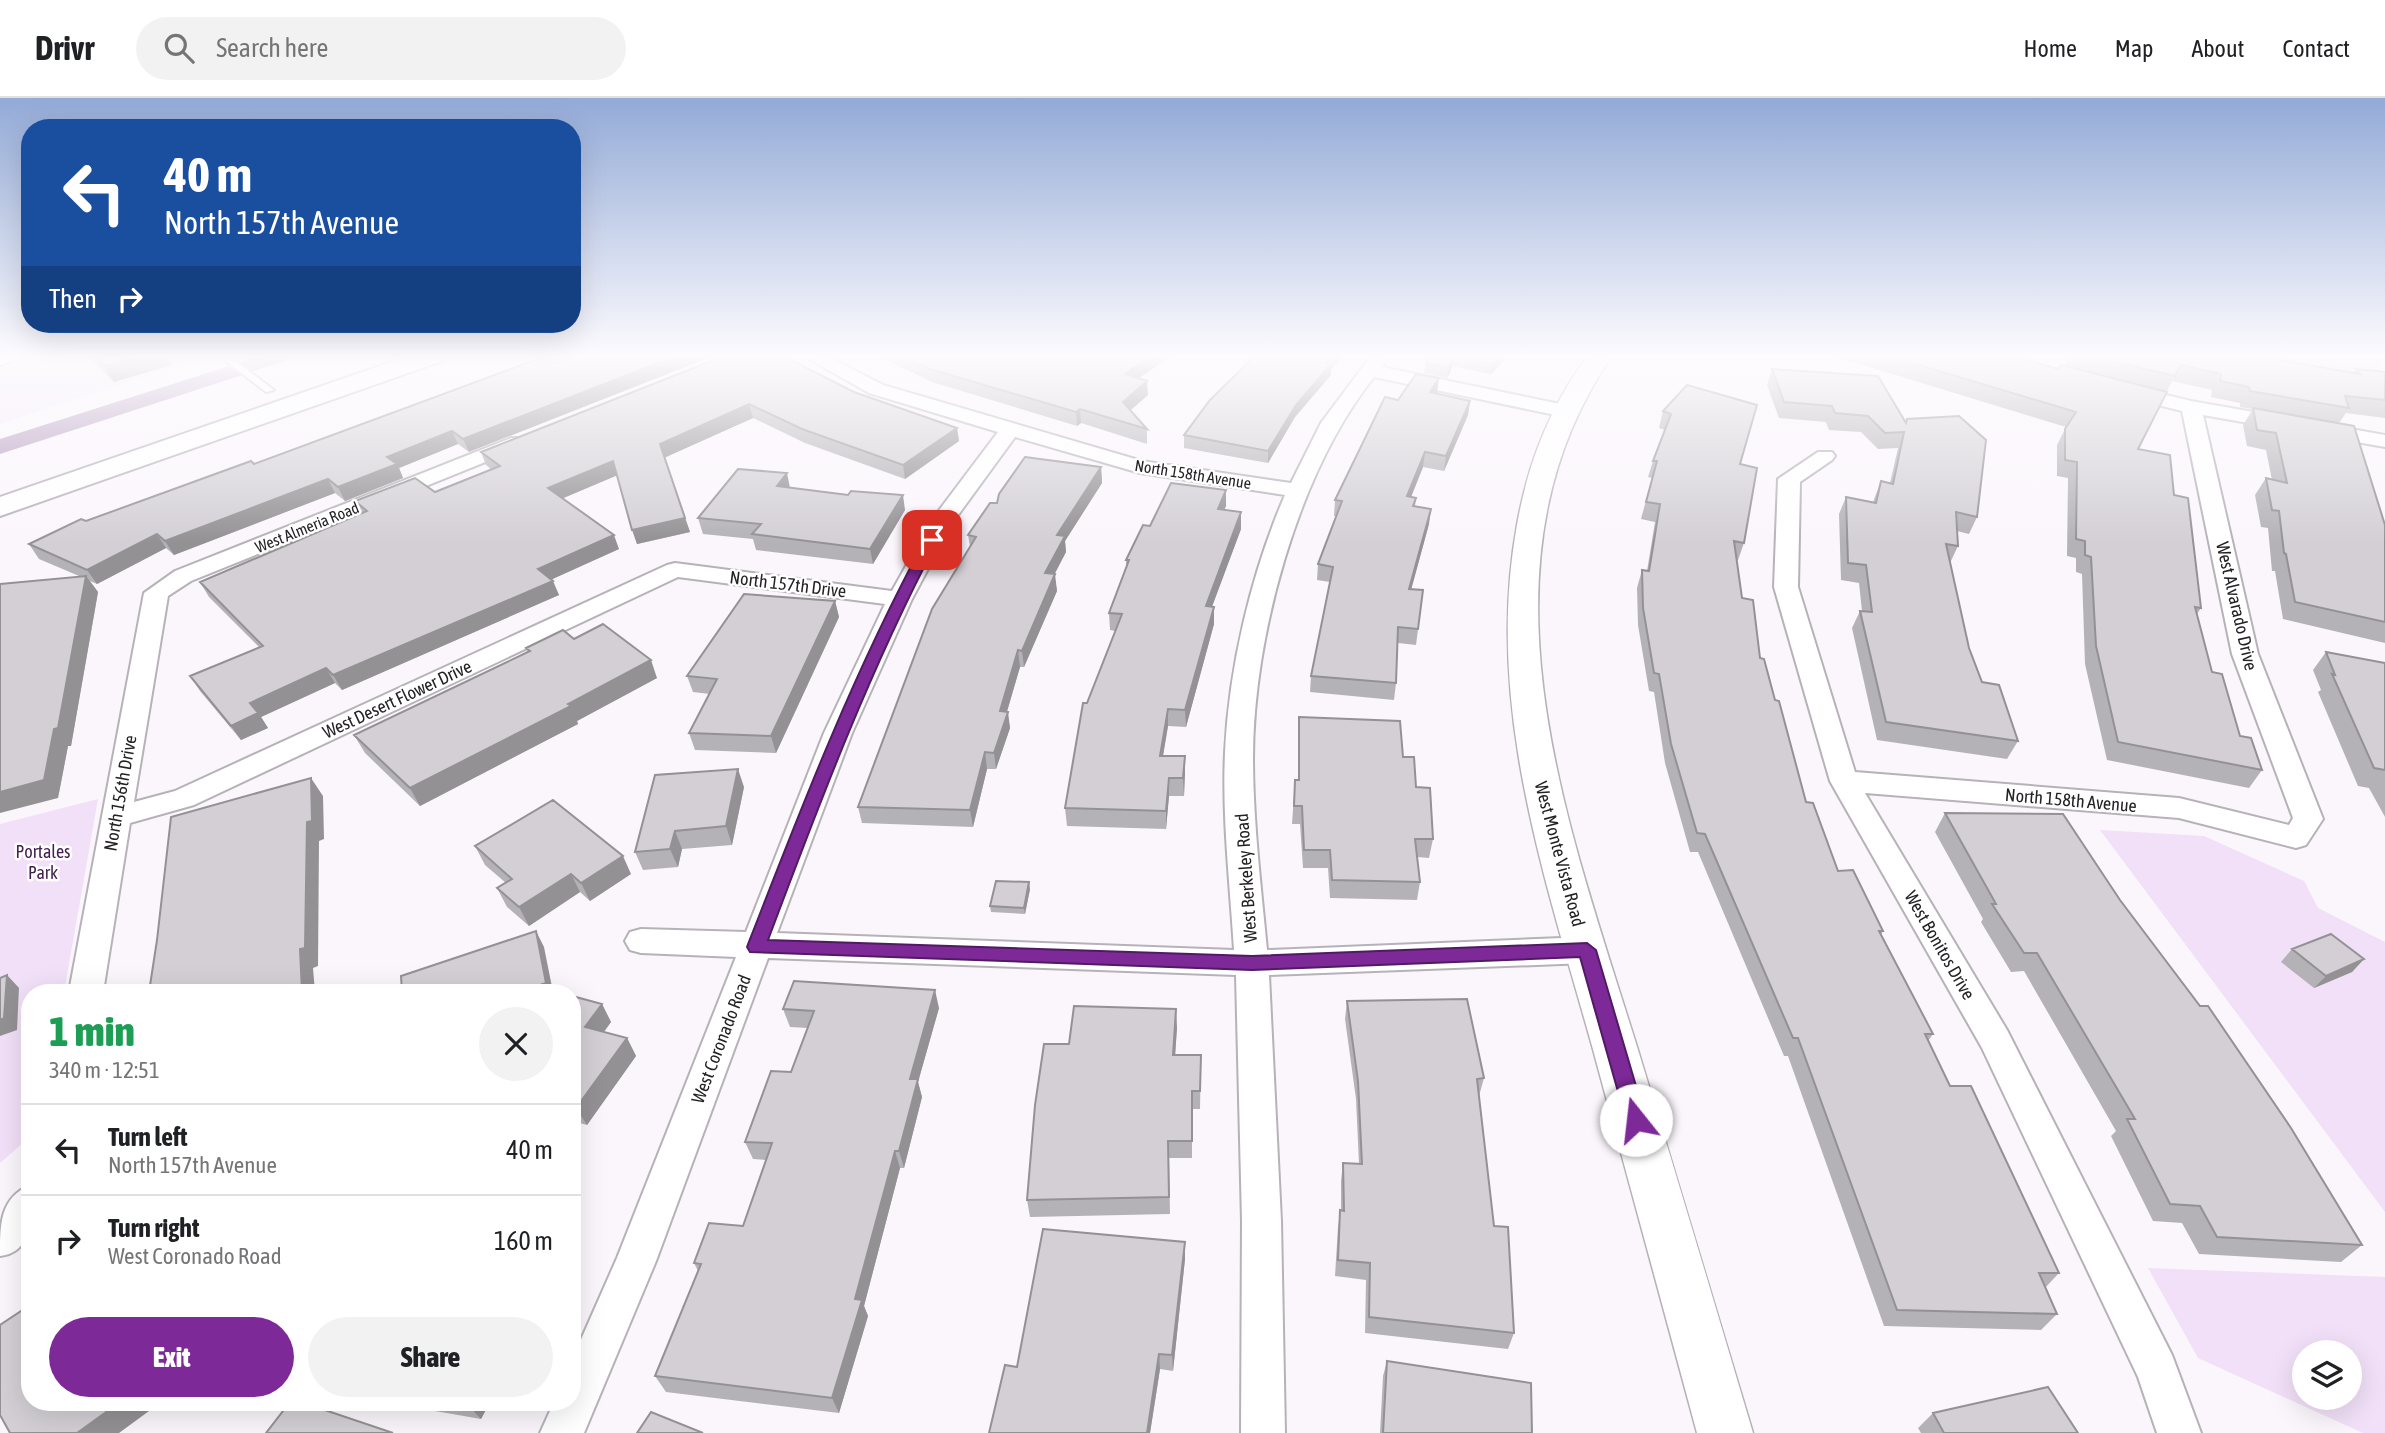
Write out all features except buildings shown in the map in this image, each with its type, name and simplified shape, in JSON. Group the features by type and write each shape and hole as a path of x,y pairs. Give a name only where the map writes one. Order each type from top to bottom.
{"main road":[{"path":"6,496 225,418"},
{"path":"6,496 243,418"}],"street":[{"name":"North 158th Avenue","path":"972,418 1140,467 1297,490"},
{"name":"West Berkeley Road","path":"1263,1433 1265,1280 1252,963 1238,768 1257,622 1280,535 1297,490 1334,418"},
{"name":"West Monte Vista Road","path":"1562,418 1543,472 1526,543 1520,622 1526,708 1545,804 1725,1433"},
{"name":"West Alvarado Drive","path":"2194,418 2245,654 2308,819 2296,837"},
{"path":"2256,418 2385,441"},
{"name":"West Coronado Road","path":"581,1389 636,1261 838,733 900,598 942,521 1010,430"},
{"name":"West Almeria Road","path":"156,593 183,576 542,433"},
{"name":"West Bonitos Drive","path":"1825,456 1789,479 1786,587 1844,782 1995,1040 2157,1370 2179,1433"},
{"name":"North 157th Drive","path":"675,570 900,598"},
{"name":"West Desert Flower Drive","path":"116,817 184,798 675,570"},
{"name":"North 156th Drive","path":"87,984 156,593"},
{"name":"North 158th Avenue","path":"1844,782 2179,808 2296,837"},
{"path":"641,941 1252,963 1587,950"},
{"path":"2,1238 21,1214"},
{"name":"West Coronado Road","path":"562,1433 571,1411"}],"shaded area":[{"path":"0,418 17,418 0,424"}],"green space":[{"name":"Portales Park","path":"98,799 65,984 21,984 21,1145 0,1163 0,824"},
{"path":"2100,830 2204,836 2304,881 2318,908 2385,942 2385,1212"},
{"path":"2148,1268 2385,1277 2385,1433 2363,1433 2312,1410 2362,1410 2362,1340 2292,1340 2292,1401 2198,1358"}],"waterway":[{"path":"0,447 89,418"}],"route":[{"path":"932,540 900,598 838,733 756,947 1252,963 1587,950 1636,1120"}]}
